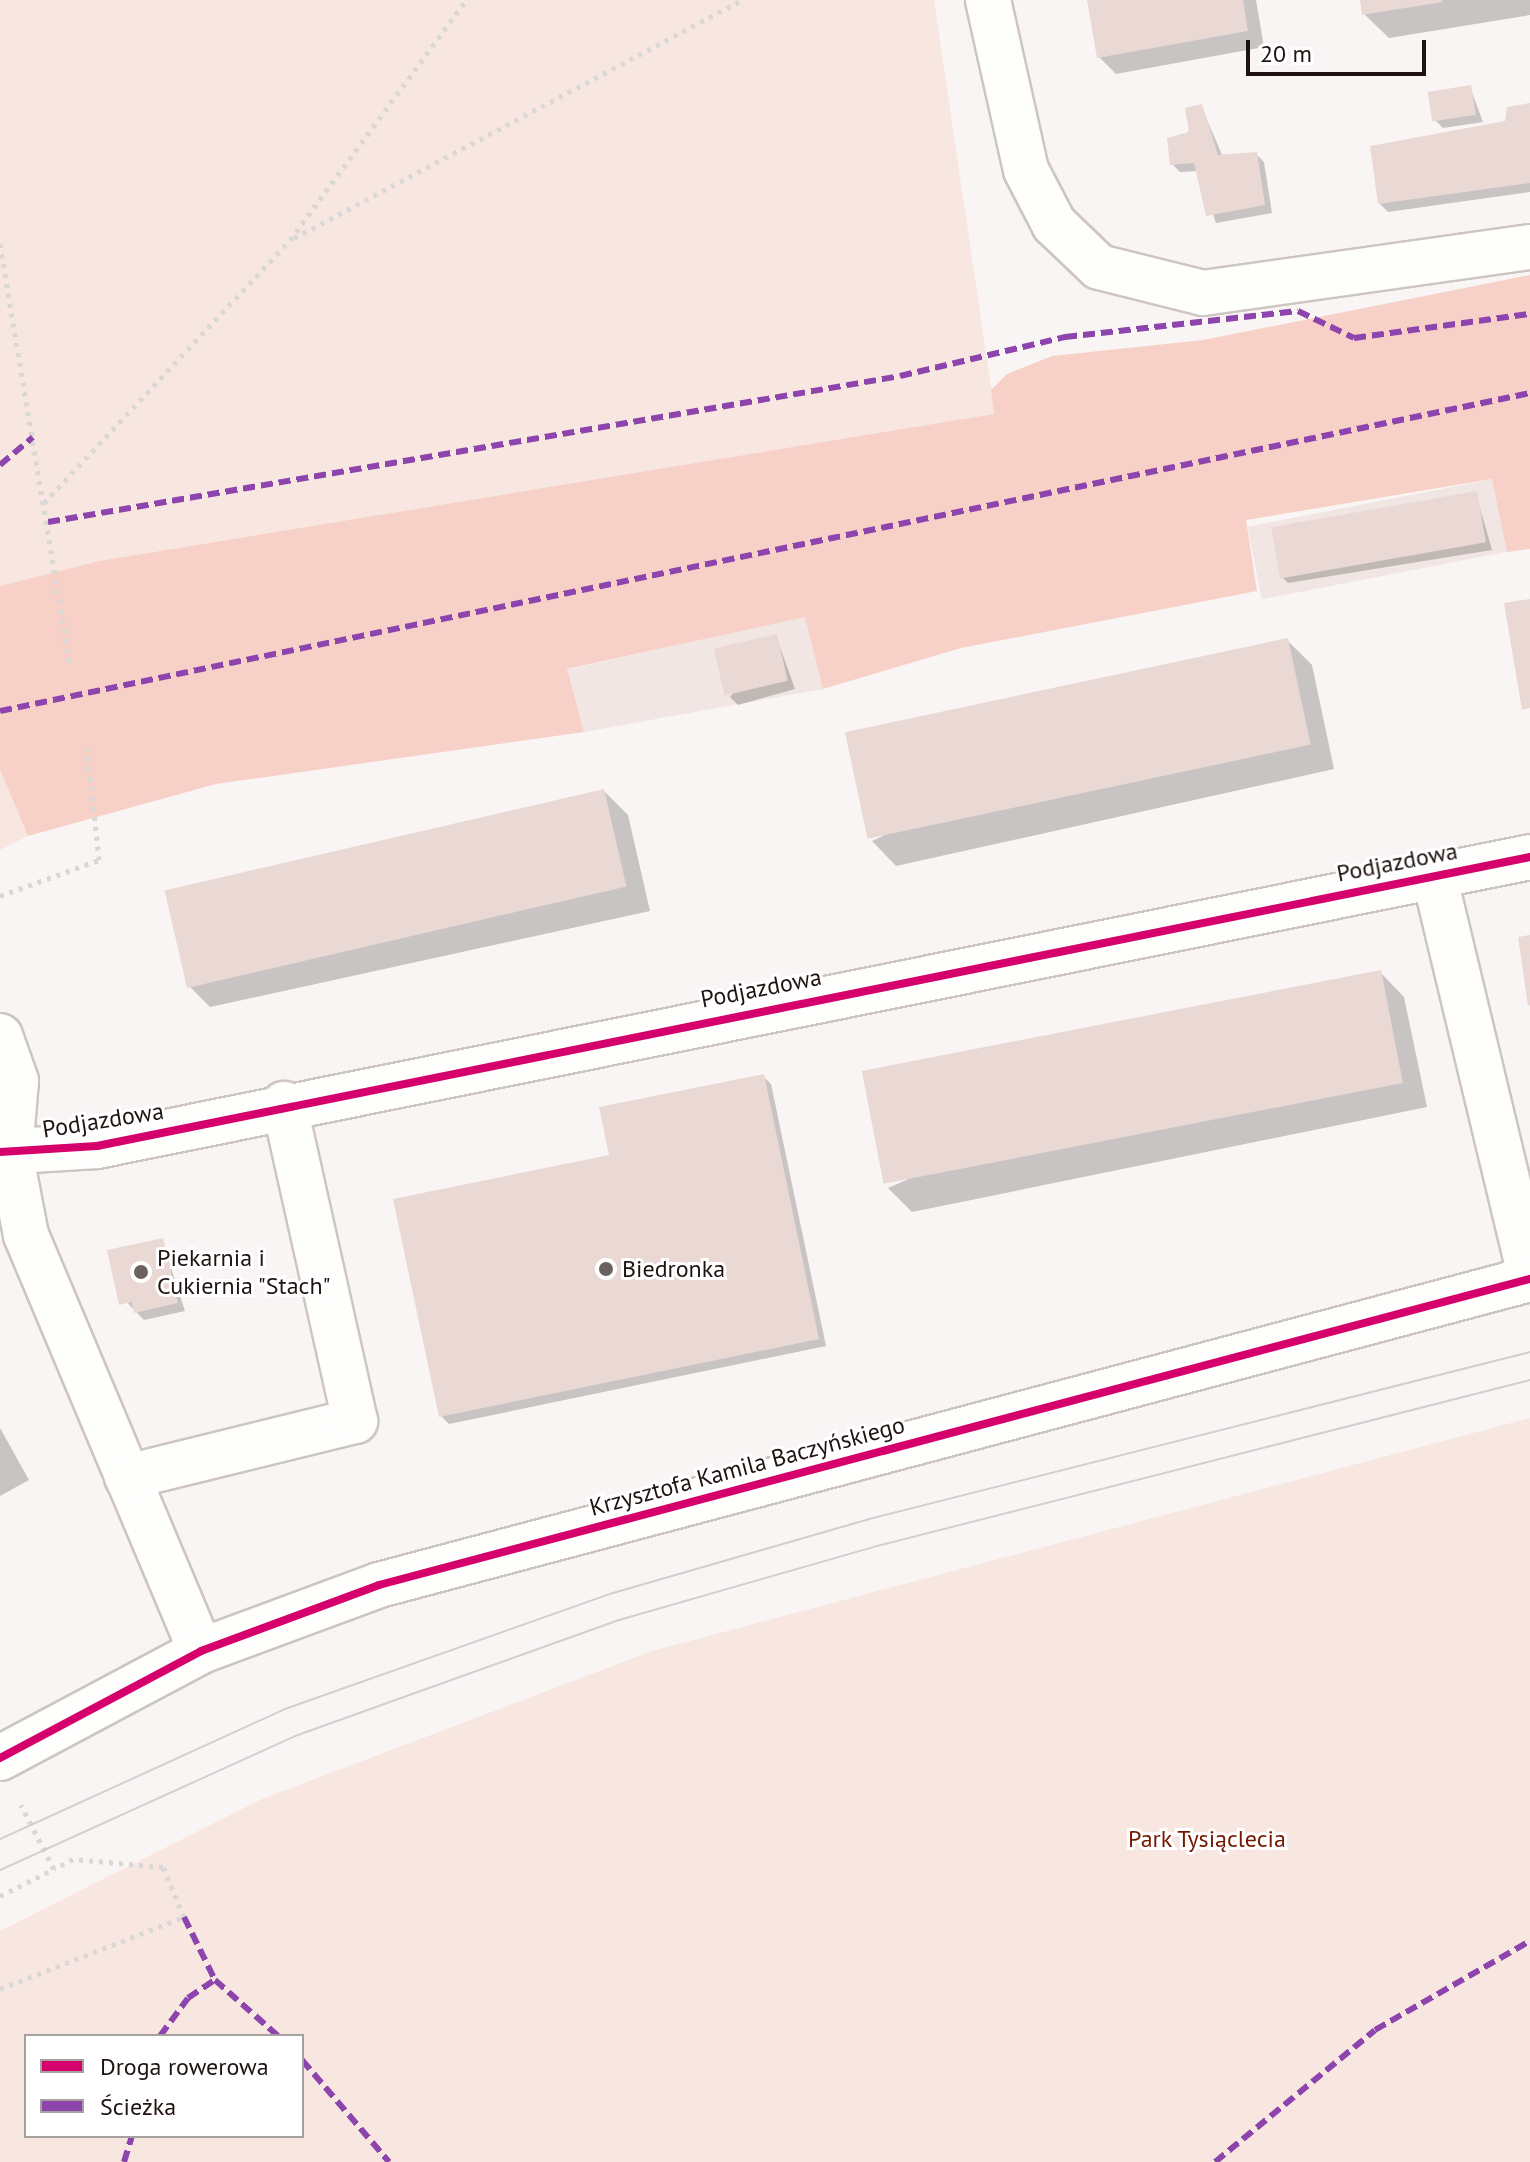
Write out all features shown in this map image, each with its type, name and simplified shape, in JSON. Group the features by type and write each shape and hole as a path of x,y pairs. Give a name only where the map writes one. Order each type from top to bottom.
{"street":[{"path":"988,0 1026,170 1054,224 1099,267 1203,293 1530,247"},
{"name":"Podjazdowa","path":"5,1152 97,1146 284,1104 1530,857"},
{"path":"1434,875 1530,1277"},
{"path":"0,1036 16,1081 5,1152 26,1235 201,1651"},
{"path":"127,1477 355,1421 284,1104"},
{"name":"Krzysztofa Kamila Baczyńskiego","path":"0,1758 201,1651 379,1585 1530,1277"}],"path":[{"path":"44,503 290,240 466,0"},
{"path":"290,240 742,0"},
{"path":"0,244 70,665"},
{"path":"0,896 99,860 87,748"},
{"path":"23,1809 54,1869"},
{"path":"0,1896 73,1859 163,1867 184,1917 0,1989"}],"shaded area":[{"path":"1530,275 1530,549 1507,552 1492,479 1246,520 1257,591 961,648 823,689 805,617 567,669 584,732 216,784 28,836 0,770 0,586 99,561 994,414 991,390 1007,374 1052,356 1203,340"},
{"path":"1493,479 1507,552 1262,599 1248,527"},
{"path":"806,616 823,689 584,732 566,670"}],"green space":[{"path":"0,0 934,0 995,414 99,561 0,586"},
{"path":"0,770 28,836 0,850"},
{"name":"Park Tysiąclecia","path":"1530,1418 1530,2162 0,2162 0,1931 262,1799 652,1651"}],"building":[{"path":"1087,0 1243,0 1248,31 1097,58"},
{"path":"1360,0 1442,0 1442,2 1362,15"},
{"path":"1471,85 1476,115 1432,122 1428,92"},
{"path":"1530,103 1530,183 1378,204 1370,146 1505,121 1507,107"},
{"path":"1202,104 1218,155 1257,152 1265,205 1206,216 1194,163 1170,165 1167,138 1189,132 1185,108"},
{"path":"1477,491 1486,542 1280,579 1271,527"},
{"path":"1530,599 1530,708 1522,710 1504,603"},
{"path":"777,634 788,681 724,695 714,649"},
{"path":"1288,638 1311,745 868,839 845,732"},
{"path":"604,789 626,886 187,988 165,890"},
{"path":"1530,935 1530,1005 1528,1006 1518,937"},
{"path":"1381,970 1403,1083 884,1184 862,1071"},
{"name":"Biedronka","path":"764,1074 819,1339 439,1417 393,1199 609,1155 599,1107"},
{"name":"Piekarnia i Cukiernia \"Stach\"","path":"163,1238 178,1303 134,1313 132,1302 119,1305 107,1250"}],"tram line":[{"path":"0,1839 285,1709 613,1593 869,1519 1530,1352"},
{"path":"0,1870 295,1736 619,1620 877,1546 1530,1380"}],"marked path":[{"path":"48,522 900,376 1065,337 1298,311 1354,338 1530,314"},
{"path":"0,711 1530,393"},
{"path":"0,465 33,437"},
{"path":"184,1917 215,1980"},
{"path":"1215,2162 1375,2030 1530,1941"},
{"path":"161,2034 188,1998 215,1980 276,2034"},
{"path":"304,2062 389,2162"},
{"path":"124,2162 131,2138"}],"cycle path":[{"path":"0,1152 97,1146 1530,857"},
{"path":"0,1758 201,1651 379,1585 1530,1279"}],"place":[{"name":"Biedronka","path":"606,1269"},
{"name":"Piekarnia i Cukiernia \"Stach\"","path":"141,1272"}]}
